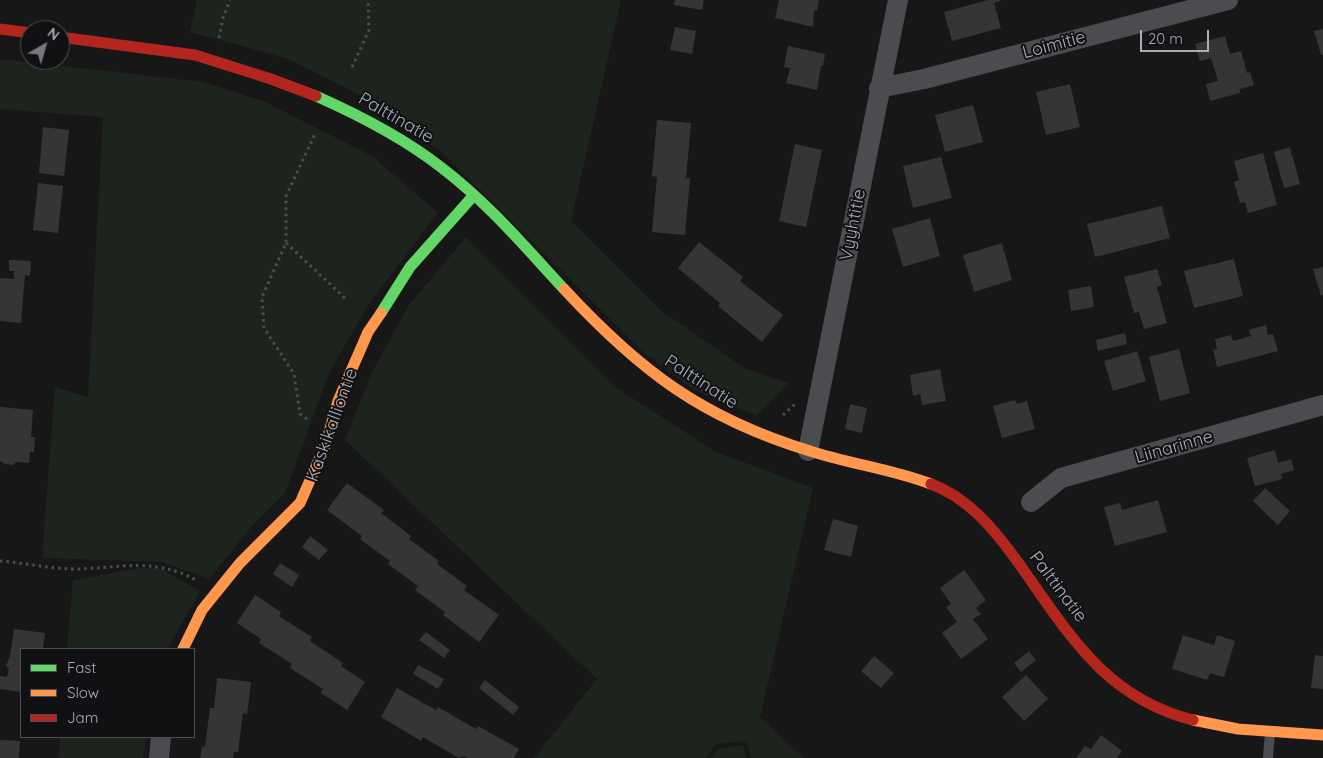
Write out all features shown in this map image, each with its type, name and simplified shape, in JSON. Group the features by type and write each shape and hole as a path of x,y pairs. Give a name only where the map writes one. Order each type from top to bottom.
{"street":[{"name":"Vyyhtitie","path":"808,451 898,0"},
{"name":"Loimitie","path":"879,88 934,77 1228,0"},
{"path":"0,29 20,32"},
{"name":"Palttinatie","path":"70,38 195,55 278,79 354,112 395,134 433,160 474,195 635,358 688,398 727,421 808,451 916,479 937,486 957,497 980,515 996,534 1092,660 1107,676 1142,700 1196,722 1270,732 1323,735"},
{"name":"Kaskikalliontie","path":"183,648 202,610 240,563 300,503 328,434 338,401 368,332 410,267 474,195"},
{"name":"Liinarinne","path":"1031,502 1061,478 1323,405"},
{"path":"159,758 161,738"}],"lane":[{"path":"1268,758 1270,732"}],"path":[{"path":"352,67 369,30 368,0"},
{"path":"316,132 286,196 286,243 262,297 264,328 294,374 300,414 328,434"},
{"path":"286,243 347,300"},
{"path":"0,561 75,569 140,565 160,566 190,577"}],"shaded area":[{"path":"197,0 621,0 571,221 659,309 744,368 788,383 756,416 694,390 642,351 444,154 358,94 286,58 190,32"},
{"path":"0,59 20,61 20,70 70,70 70,67 203,82 263,101 372,156 438,213 370,302 329,373 285,493 253,525 209,579 161,562 42,558 55,387 88,397 103,117 0,109"},
{"path":"466,237 618,389 716,452 813,488 760,717 804,758 751,758 747,741 716,744 706,758 534,758 597,679 345,440 372,372 409,305"},
{"path":"140,568 160,568 200,591 168,648 67,648 73,580"},
{"path":"60,738 146,738 143,758 59,758"},
{"path":"743,745 746,758 710,758 717,749"}],"building":[{"path":"675,0 704,0 702,10 674,5"},
{"path":"779,0 819,0 817,11 814,10 813,27 775,18"},
{"path":"988,0 1002,0 994,3 1001,28 952,41 944,12"},
{"path":"675,27 696,31 692,54 670,50"},
{"path":"1323,29 1323,55 1321,55 1314,31"},
{"path":"1225,36 1230,54 1241,51 1247,73 1250,72 1254,85 1240,89 1240,93 1210,101 1206,84 1218,81 1211,58 1200,61 1195,44"},
{"path":"788,46 825,54 823,66 821,65 817,90 786,83 790,68 784,67"},
{"path":"1070,84 1080,127 1046,135 1036,92"},
{"path":"973,105 983,142 945,152 935,115"},
{"path":"657,120 691,123 686,178 690,178 685,235 652,232 657,177 652,176"},
{"path":"43,127 69,130 64,176 39,173"},
{"path":"795,144 822,150 806,227 779,221"},
{"path":"1290,147 1300,184 1284,188 1274,152"},
{"path":"1263,153 1277,205 1248,213 1245,202 1240,203 1234,182 1239,180 1234,161"},
{"path":"941,157 952,198 913,208 903,166"},
{"path":"38,183 63,186 58,233 33,230"},
{"path":"1162,206 1170,238 1095,257 1087,224"},
{"path":"930,218 940,256 903,267 892,229"},
{"path":"699,242 743,277 740,281 783,315 762,342 718,306 720,303 678,268"},
{"path":"1002,243 1012,280 974,292 963,255"},
{"path":"1234,259 1243,296 1194,308 1184,271"},
{"path":"9,260 31,261 30,276 25,275 21,323 0,321 0,278 14,279 14,271 9,271"},
{"path":"1323,267 1323,295 1321,296 1313,269"},
{"path":"1157,269 1162,285 1157,287 1167,323 1144,329 1139,312 1134,313 1124,277"},
{"path":"1091,286 1094,307 1071,311 1068,290"},
{"path":"1266,325 1268,335 1273,334 1278,351 1217,367 1213,350 1217,349 1215,339 1231,335 1233,341 1251,336 1249,330"},
{"path":"1125,333 1127,344 1098,351 1096,340"},
{"path":"1179,349 1190,393 1160,401 1149,357"},
{"path":"1137,351 1146,381 1113,391 1104,361"},
{"path":"940,369 946,401 922,405 920,394 913,396 910,375"},
{"path":"1015,400 1017,404 1027,401 1035,429 1002,438 993,406"},
{"path":"850,404 867,408 862,433 845,429"},
{"path":"0,407 33,410 31,437 35,437 34,452 30,452 29,463 16,462 13,465 0,461"},
{"path":"1275,450 1278,463 1291,459 1294,470 1281,474 1282,479 1255,486 1247,458"},
{"path":"347,483 384,510 381,513 411,536 409,539 439,561 437,564 467,586 464,590 499,615 479,642 443,615 445,612 415,590 418,586 388,564 390,561 360,539 362,536 327,510"},
{"path":"1265,488 1290,511 1278,525 1253,501"},
{"path":"1158,500 1167,532 1115,546 1104,507 1120,503 1122,510"},
{"path":"833,519 858,526 851,557 824,550"},
{"path":"310,536 328,550 319,560 302,547"},
{"path":"280,563 299,575 292,587 273,574"},
{"path":"964,570 986,600 976,608 981,614 973,619 988,639 961,659 942,633 957,622 946,607 951,604 940,588"},
{"path":"255,595 281,612 279,616 312,637 310,641 343,663 341,666 365,682 347,710 321,693 323,689 290,668 292,664 259,643 261,639 237,623"},
{"path":"14,629 45,633 43,648 20,648 20,692 0,689 0,676 7,677 9,668 6,666 10,656"},
{"path":"426,632 450,650 444,658 419,640"},
{"path":"1183,635 1214,645 1217,635 1235,641 1224,677 1210,673 1207,680 1172,669"},
{"path":"1029,651 1036,660 1021,672 1014,663"},
{"path":"1315,655 1323,656 1323,689 1311,688"},
{"path":"874,656 894,673 881,688 861,671"},
{"path":"418,665 444,679 438,689 413,674"},
{"path":"1026,675 1048,699 1024,721 1002,697"},
{"path":"217,678 251,682 247,714 243,713 238,752 234,752 233,758 200,758 202,746 205,747 210,708 214,708"},
{"path":"485,680 519,707 513,715 479,688"},
{"path":"397,688 436,710 438,707 476,729 478,726 519,749 514,758 468,758 463,756 459,758 423,737 421,741 381,717"},
{"path":"1101,735 1122,751 1117,758 1076,758 1085,746 1091,749"},
{"path":"0,740 20,741 19,758 0,758"}],"traffic: fast":[{"path":"316,96 382,128 428,157 491,211 564,289"},
{"path":"381,313 410,267 474,195"}],"traffic: slow":[{"path":"564,289 619,344 647,368 705,407 772,438 810,451 901,474 931,484"},
{"path":"183,648 202,610 240,563 300,503 325,446 338,401 368,332 381,313"},
{"path":"1193,720 1238,729 1323,735"}],"traffic: jam":[{"path":"0,29 20,32"},
{"path":"70,38 195,55 271,79 316,96"},
{"path":"931,484 968,505 988,525 1015,558 1070,634 1089,657 1110,677 1134,695 1161,709 1193,720"}]}
